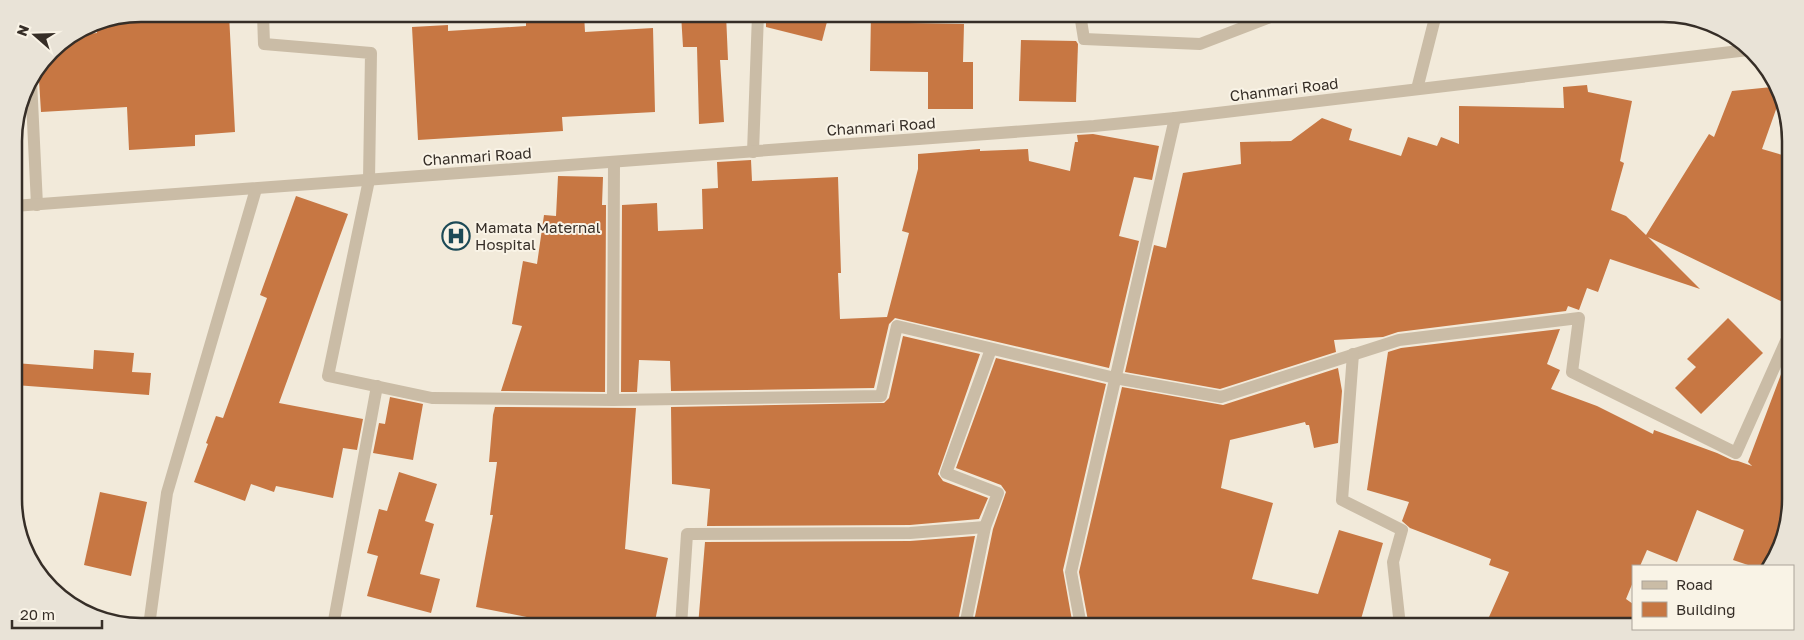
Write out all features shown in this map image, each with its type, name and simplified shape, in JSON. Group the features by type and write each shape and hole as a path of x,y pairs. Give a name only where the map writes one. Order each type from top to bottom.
{"street":[{"path":"263,22 264,44 371,54 369,180 328,376 432,398 613,400 881,396 897,326 1115,378 1221,397 1399,340 1579,318 1572,372 1736,453 1782,350"},
{"path":"753,152 758,22"},
{"path":"1081,22 1084,39 1200,44 1257,22"},
{"path":"1417,89 1434,22"},
{"name":"Chanmari Road","path":"23,206 1094,126 1740,51"},
{"path":"32,97 37,205"},
{"path":"1079,617 1071,572 1175,118"},
{"path":"613,400 614,162"},
{"path":"150,618 167,493 256,189"},
{"path":"967,617 985,527 998,492 946,474 991,349"},
{"path":"1353,354 1342,500 1402,530 1393,562 1399,617"},
{"path":"334,618 377,386"},
{"path":"682,618 687,534 910,533 985,527"}],"building":[{"path":"142,22 229,22 235,132 195,135 195,146 129,150 127,107 41,112 39,82 43,75 54,60 60,60 60,54 82,38 118,25"},
{"path":"526,22 584,22 585,32 653,28 655,112 562,117 563,131 418,140 412,27 448,25 448,31 526,26"},
{"path":"681,22 726,22 728,60 720,60 724,122 699,124 697,47 683,47"},
{"path":"766,22 827,22 822,41 766,27"},
{"path":"871,22 964,24 963,62 973,62 973,109 928,109 928,72 870,71"},
{"path":"1021,40 1076,41 1078,44 1076,102 1019,101"},
{"path":"1587,85 1588,92 1632,101 1620,161 1624,163 1611,210 1626,216 1646,235 1709,134 1714,137 1732,91 1768,87 1776,108 1762,149 1782,155 1782,302 1648,237 1700,289 1610,259 1598,292 1587,288 1579,310 1568,306 1566,311 1398,332 1383,337 1334,340 1336,352 1220,389 1125,372 1154,245 1166,248 1183,173 1241,164 1240,142 1291,141 1322,118 1352,129 1349,140 1401,156 1408,137 1437,146 1441,137 1459,144 1459,106 1564,108 1563,87"},
{"path":"1093,134 1159,146 1152,180 1134,177 1119,236 1139,241 1109,368 895,318 889,324 874,388 671,391 670,361 639,360 637,392 621,392 622,205 657,203 658,231 703,229 702,189 718,188 717,162 751,160 752,181 838,177 841,273 838,273 840,319 887,317 909,233 902,231 918,169 918,154 980,149 980,151 1028,149 1029,161 1070,171 1075,142 1078,142 1077,135"},
{"path":"558,176 603,177 602,205 606,205 605,392 501,391 522,326 512,324 523,261 537,264 544,215 556,216"},
{"path":"296,196 348,214 279,403 363,419 357,450 343,448 333,498 276,486 274,492 251,484 245,501 194,482 216,416 223,418 267,298 260,295"},
{"path":"1728,318 1763,353 1701,414 1675,388 1696,367 1687,359"},
{"path":"1560,329 1547,364 1560,370 1551,389 1597,406 1653,434 1654,430 1752,466 1748,462 1782,372 1782,498 1775,537 1761,565 1748,565 1733,560 1744,530 1697,510 1677,562 1647,550 1640,565 1632,565 1632,584 1626,599 1632,603 1632,617 1489,617 1509,572 1489,565 1491,559 1410,528 1402,521 1409,502 1367,490 1388,352 1401,348"},
{"path":"903,336 980,354 938,474 943,481 988,498 979,519 910,525 707,526 710,489 672,484 671,407 884,403 889,398"},
{"path":"94,350 134,353 132,372 151,373 149,395 22,386 22,364 93,369"},
{"path":"996,358 1106,384 1063,570 1071,617 975,617 993,529 1006,492 1001,485 956,468"},
{"path":"1338,368 1342,391 1338,443 1314,448 1309,425 1306,425 1305,422 1230,440 1221,488 1273,503 1252,579 1318,594 1339,530 1383,543 1362,617 1087,617 1079,572 1122,387 1223,405"},
{"path":"390,397 423,404 413,460 373,453 379,423 385,424"},
{"path":"495,407 636,408 625,549 668,558 656,618 530,618 476,607 493,515 490,515 497,462 489,462"},
{"path":"399,472 437,484 425,521 434,524 420,574 440,579 431,613 367,596 378,556 367,553 379,509 387,511"},
{"path":"100,492 147,502 131,576 84,565"},
{"path":"975,536 959,617 699,618 705,542 910,541"}],"place":[{"name":"Mamata Maternal Hospital","path":"456,236"}]}
